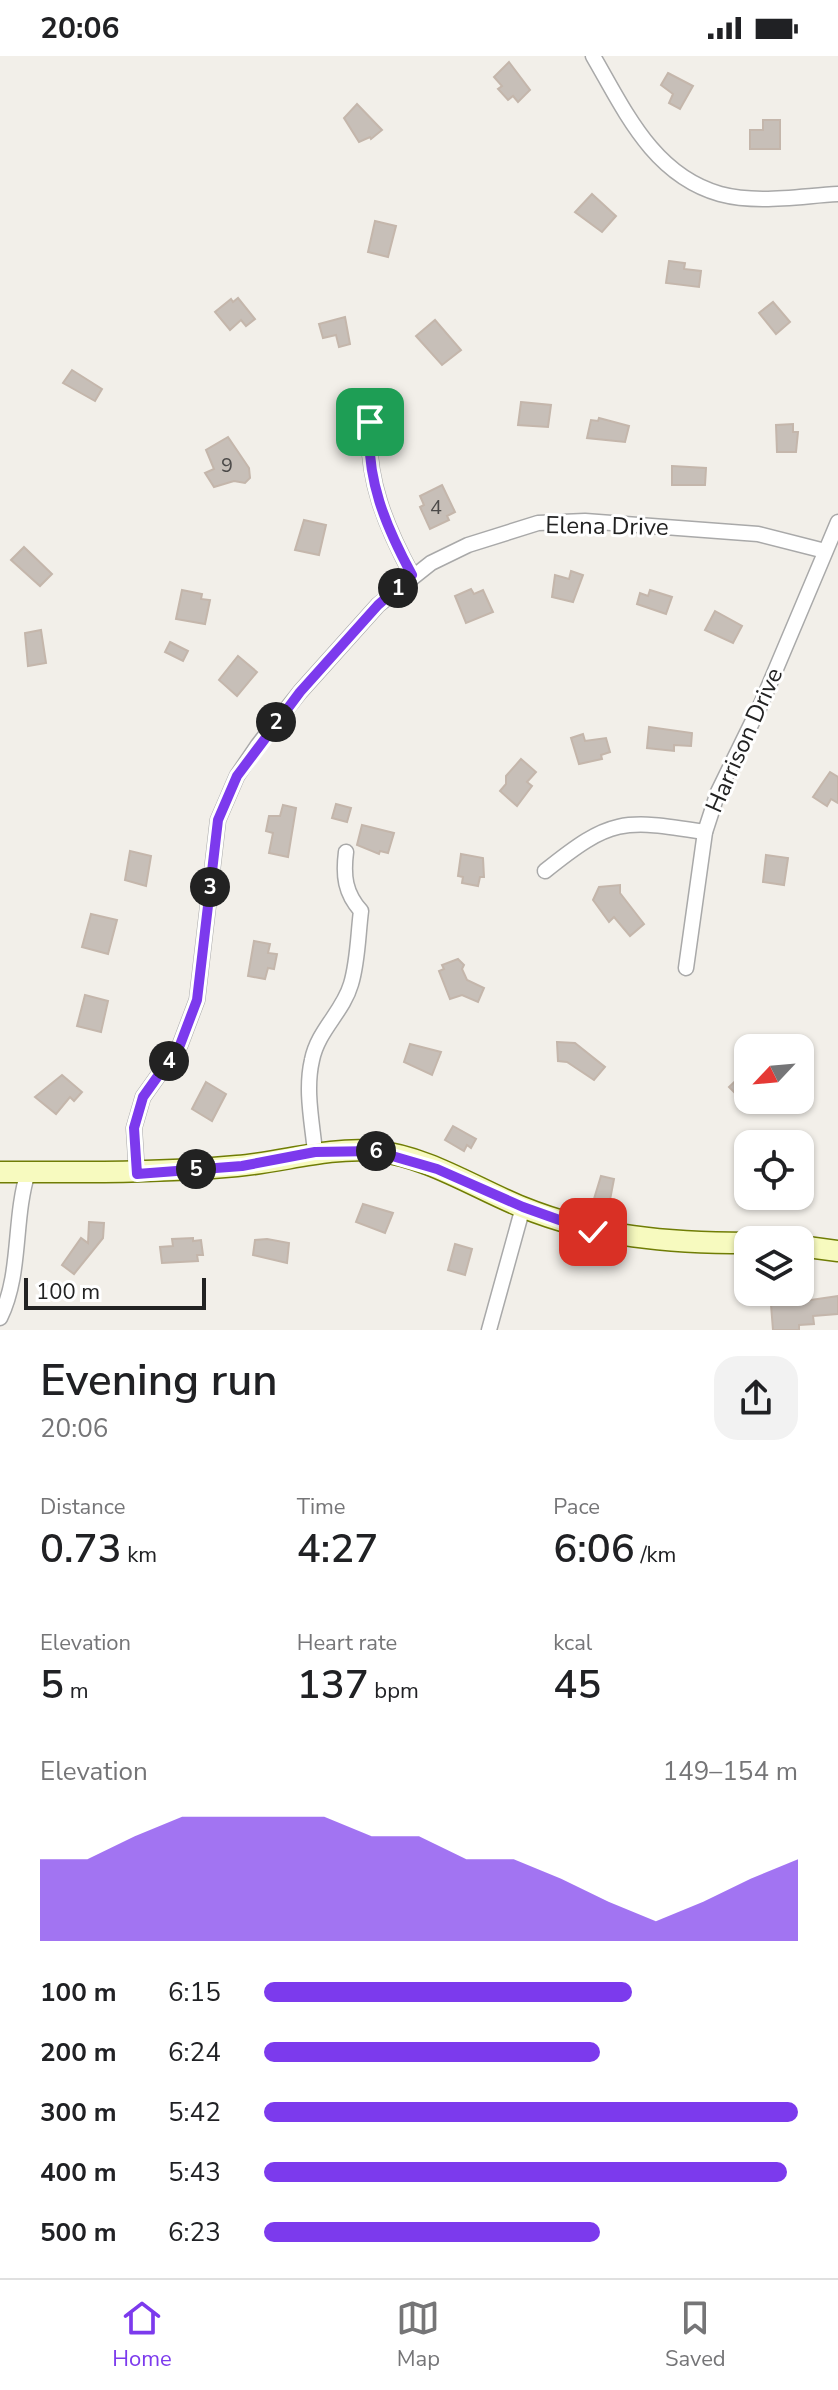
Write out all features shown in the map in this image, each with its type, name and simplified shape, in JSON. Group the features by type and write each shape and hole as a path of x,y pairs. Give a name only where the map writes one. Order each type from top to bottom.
{"street":[{"path":"593,56 641,138 677,174 720,194 758,199 838,194"},
{"path":"370,422 368,448 374,485 391,537 412,575"},
{"name":"Elena Drive","path":"137,1174 134,1128 143,1097 180,1045 197,1000 218,820 237,776 300,692 378,605 412,575 468,545 538,523 585,521 758,534 825,551"},
{"name":"Harrison Drive","path":"686,968 705,832 718,792 762,702 838,522"},
{"path":"545,871 592,835 612,827 641,822 705,832"},
{"path":"315,1152 308,1086 312,1059 318,1038 341,1006 351,984 361,911 350,898 343,874 346,852"},
{"path":"0,1172 26,1179 137,1174 242,1166 315,1152 375,1151 402,1157 593,1232 651,1241 734,1243"},
{"path":"0,1318 18,1240 19,1200 26,1179"},
{"path":"489,1330 523,1207"},
{"path":"814,1248 838,1251"}],"building":[{"path":"509,62 530,90 518,102 513,96 508,100 498,89 502,86 494,77"},
{"path":"668,73 693,86 680,109 669,103 673,94 661,85"},
{"path":"357,104 382,130 371,139 359,142 344,118"},
{"path":"763,120 780,120 780,149 750,149 750,130 763,130"},
{"path":"592,194 616,216 602,232 575,212"},
{"path":"375,221 396,226 388,257 368,252"},
{"path":"669,261 685,263 684,269 701,271 699,287 666,283"},
{"path":"238,298 255,319 246,326 241,320 230,330 215,312 231,299 233,302"},
{"path":"773,302 790,322 776,334 759,313"},
{"path":"345,317 350,344 339,347 336,335 323,338 319,324"},
{"path":"435,320 461,350 442,365 416,336"},
{"path":"72,370 102,389 95,401 63,383"},
{"path":"521,402 551,405 548,427 518,425"},
{"path":"599,418 629,426 625,442 587,438 591,420 598,421"},
{"path":"793,424 793,432 798,432 796,452 777,452 776,425"},
{"path":"228,437 249,468 250,478 245,483 234,481 214,487 205,473 214,469 206,450"},
{"path":"672,466 706,468 705,485 672,485"},
{"path":"442,485 455,512 447,516 449,520 430,529 420,507 424,505 420,496"},
{"path":"304,520 326,525 319,555 295,550"},
{"path":"24,547 52,574 40,586 11,560"},
{"path":"571,571 583,575 573,602 552,597 555,575 569,579"},
{"path":"471,589 474,594 483,590 493,612 466,623 455,596"},
{"path":"182,590 202,594 201,599 210,600 205,624 176,619"},
{"path":"650,590 672,597 666,614 637,604 640,593 648,596"},
{"path":"715,611 742,626 733,643 705,630"},
{"path":"41,630 46,663 28,666 25,633"},
{"path":"170,642 188,651 183,661 165,652"},
{"path":"238,656 257,672 237,696 219,680"},
{"path":"649,727 692,733 691,746 674,745 674,751 647,748"},
{"path":"583,734 585,741 606,738 610,752 601,755 602,759 579,764 571,738"},
{"path":"521,759 536,772 527,782 532,786 517,806 500,791 506,784 506,776"},
{"path":"830,772 838,777 838,803 831,799 827,806 813,797"},
{"path":"336,804 351,808 347,822 332,818"},
{"path":"283,805 296,808 288,857 269,853 273,833 266,831 269,816 280,816"},
{"path":"362,825 394,833 388,853 380,851 379,854 357,845"},
{"path":"130,851 151,856 146,886 125,880"},
{"path":"461,854 483,858 484,877 480,877 478,886 462,883 463,877 458,876"},
{"path":"766,855 788,858 784,885 763,882"},
{"path":"620,885 620,893 644,924 630,936 614,917 609,922 593,900 599,887"},
{"path":"91,914 117,920 108,954 82,947"},
{"path":"254,941 270,944 268,953 277,954 274,969 268,968 265,979 248,976"},
{"path":"458,959 464,965 462,969 467,980 484,988 478,1002 462,995 450,999 439,971 444,969 442,965"},
{"path":"85,995 108,1001 101,1032 77,1026"},
{"path":"557,1042 575,1043 605,1067 594,1080 567,1062 558,1061"},
{"path":"410,1044 441,1052 432,1075 404,1062"},
{"path":"62,1075 82,1092 74,1101 70,1097 56,1114 35,1097"},
{"path":"206,1082 226,1094 212,1121 192,1109"},
{"path":"453,1126 476,1139 471,1148 467,1145 464,1151 445,1140"},
{"path":"601,1176 614,1179 609,1205 594,1199"},
{"path":"363,1204 393,1213 385,1233 356,1222"},
{"path":"89,1222 104,1223 103,1238 74,1274 62,1265 81,1238 88,1243"},
{"path":"193,1238 193,1241 201,1240 203,1255 197,1255 198,1261 162,1263 160,1247 173,1246 172,1239"},
{"path":"255,1240 289,1243 287,1263 253,1255"},
{"path":"455,1244 472,1249 465,1275 448,1270"},
{"path":"838,1296 838,1314 813,1316 814,1324 799,1325 799,1330 773,1330 771,1306 814,1306 814,1300"}],"route":[{"path":"370,422 368,448 374,485 391,537 412,575 378,605 300,692 237,776 218,820 197,1000 180,1045 143,1097 134,1128 137,1174 242,1166 287,1160 315,1152 375,1151 437,1169 523,1207 593,1232"}]}
